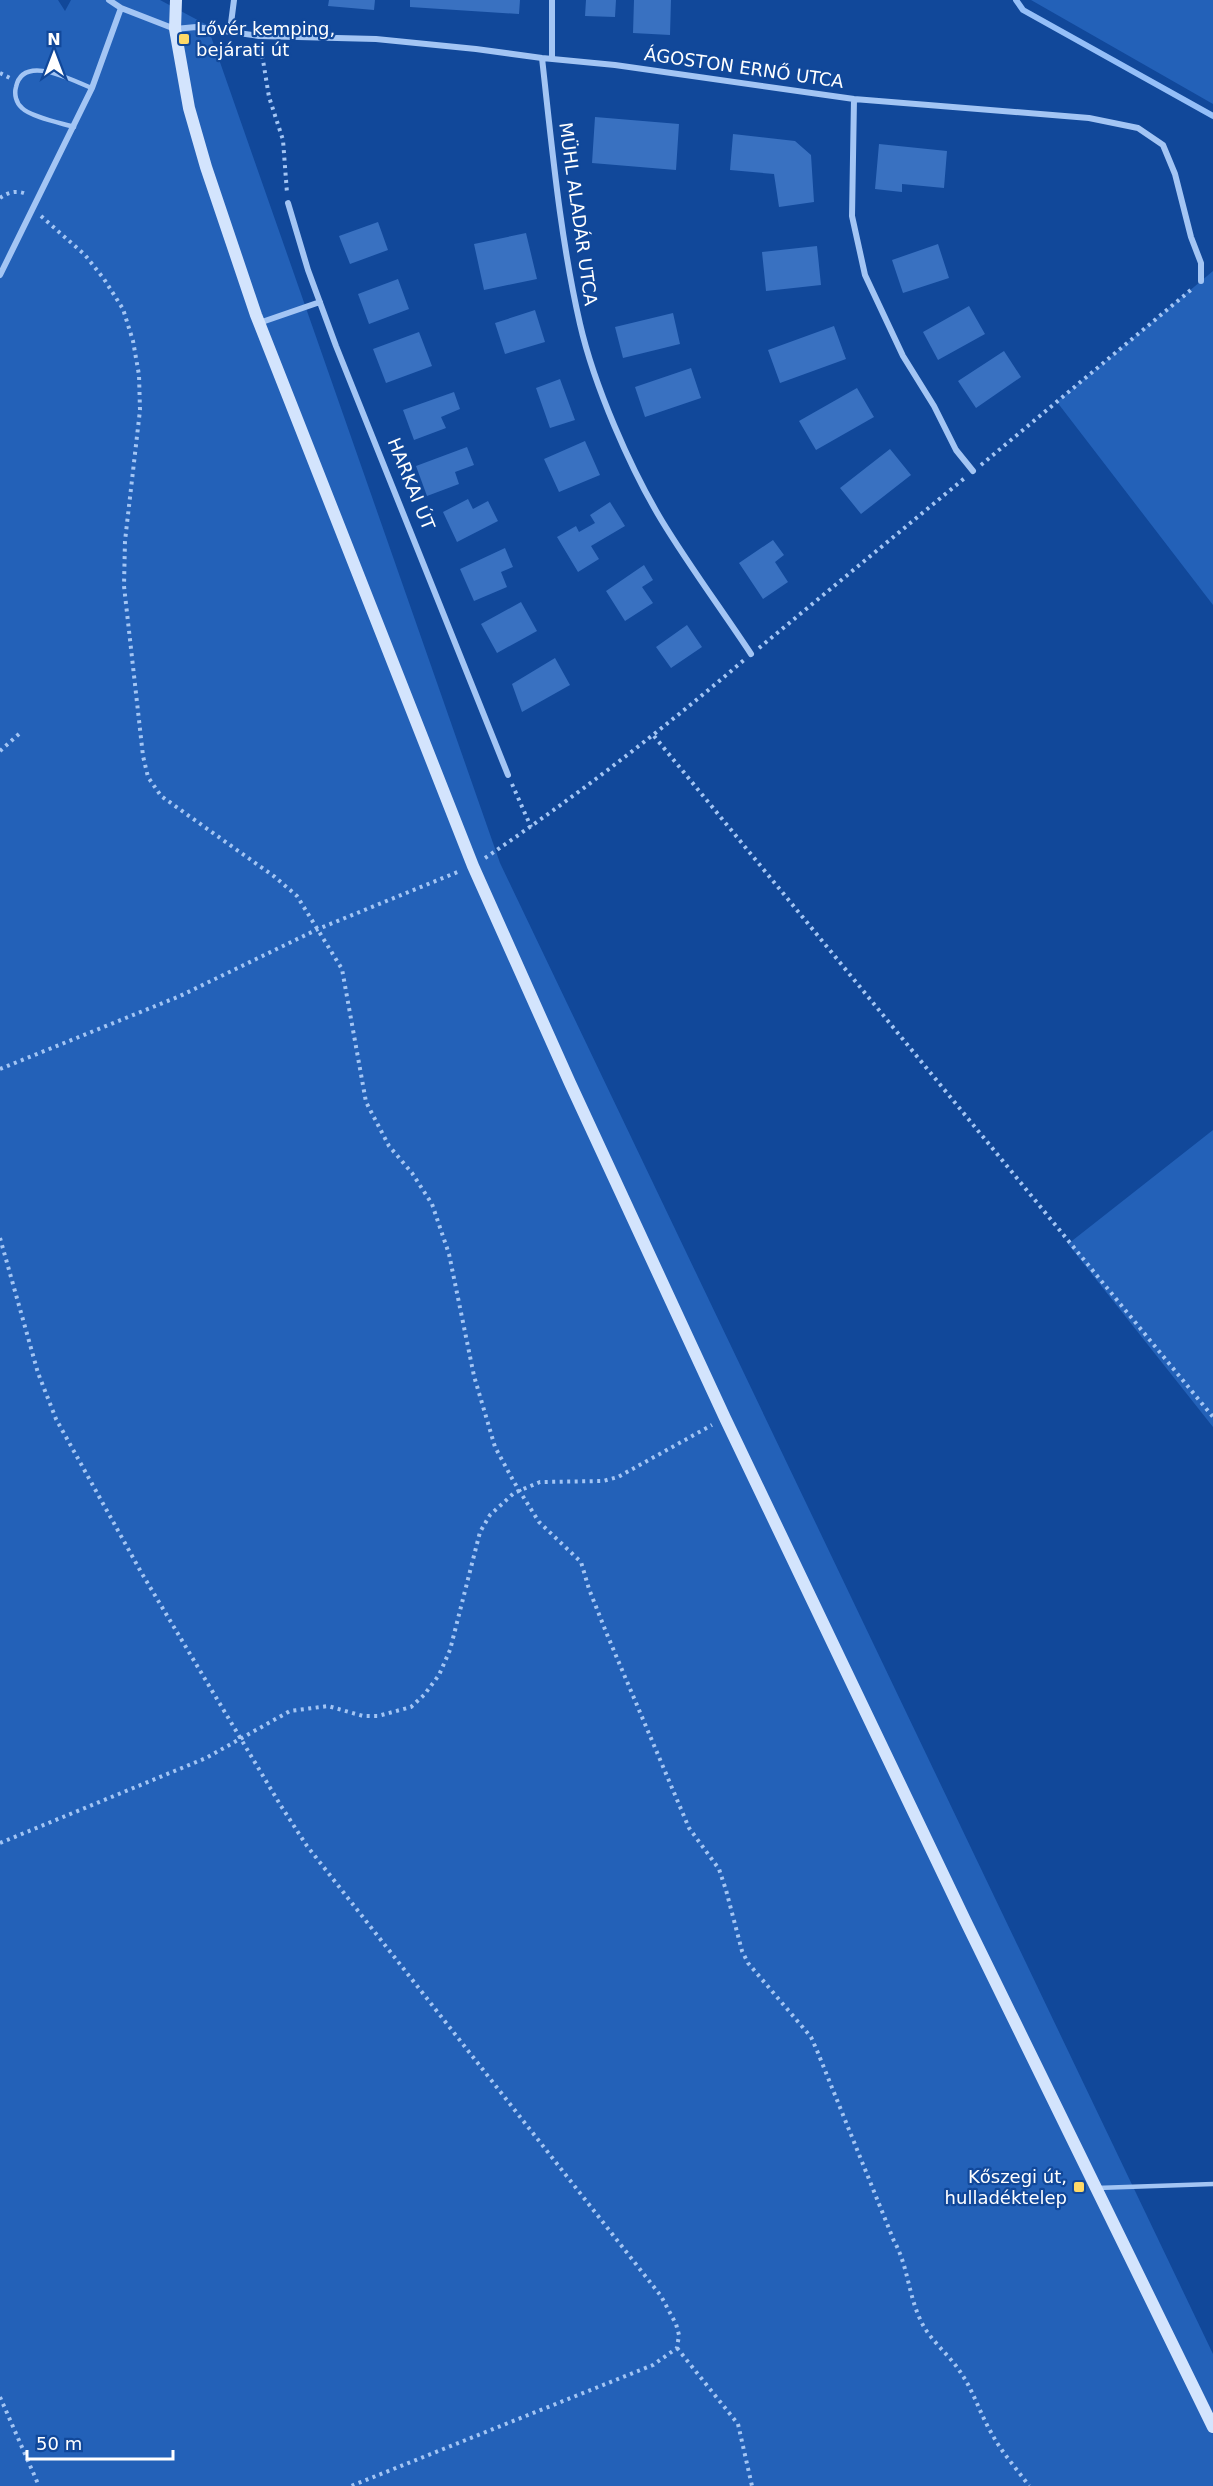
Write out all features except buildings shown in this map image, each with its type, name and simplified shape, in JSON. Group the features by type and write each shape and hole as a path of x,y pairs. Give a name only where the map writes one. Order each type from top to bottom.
{"main road":[{"path":"176,0 175,29 189,108 206,167 259,323 473,866 570,1083 725,1418 1095,2188 1213,2427"}],"street":[{"path":"109,0 122,8 175,29"},
{"path":"230,31 234,0"},
{"path":"552,0 552,59"},
{"path":"0,275 92,88 122,8"},
{"name":"ÁGOSTON ERNŐ UTCA","path":"175,29 196,27 259,36 376,39 476,49 615,65 854,99 1089,118 1138,128 1162,145 1175,174 1191,237 1201,263 1201,281"},
{"name":"MÜHL ALADÁR UTCA","path":"542,58 561,227 580,326 599,384 621,438 662,521 751,654"},
{"path":"854,99 852,216 865,275 903,356 934,406 956,450 973,471"},
{"name":"HARKAI ÚT","path":"288,203 320,302 508,775"},
{"path":"259,323 320,302"}],"lane":[{"path":"74,127 23,110 16,98 17,82 27,72 42,70 92,88"},
{"path":"1095,2188 1213,2184"}],"path":[{"path":"259,36 269,97 283,140 288,203"},
{"path":"0,198 10,192 20,192 38,200"},
{"path":"33,210 85,255 104,279 123,309 133,341 139,375 140,410 125,541 124,586 143,756 148,777 161,796 275,877 297,896 342,969 366,1102 389,1146 412,1173 432,1204 449,1254 474,1376 495,1447 539,1522 581,1562 606,1632 689,1828 719,1869 742,1951 748,1963 811,2037 894,2241 903,2257 920,2320 930,2336 960,2371 976,2399 993,2438 1029,2486"},
{"path":"0,1069 180,996 318,929 473,866 531,827 654,736 1201,281"},
{"path":"0,752 20,733"},
{"path":"654,736 1213,1417"},
{"path":"508,775 531,827"},
{"path":"0,1238 38,1373 56,1419 135,1562 241,1739 308,1846 661,2296 676,2324 679,2335 677,2348 653,2365 351,2486"},
{"path":"0,1843 206,1758 290,1711 327,1706 363,1716 394,1713 411,1707 439,1675 450,1650 480,1532 490,1515 519,1490 540,1482 603,1481 618,1477 725,1418"},
{"path":"677,2348 738,2424 753,2486"},
{"path":"0,2397 39,2486"}],"shaded area":[{"path":"0,0 58,0 65,11 71,0 160,0 207,25 500,863 1213,2354 1213,2486 0,2486"},
{"path":"1031,0 1213,0 1213,104"},
{"path":"1213,271 1213,605 1057,402"},
{"path":"1213,1130 1213,1427 1068,1244"}],"waterway":[{"path":"1016,0 1023,10 1213,116"}],"place":[{"name":"Lővér kemping, bejárati út","path":"184,39"},
{"name":"Kőszegi út, hulladéktelep","path":"1079,2187"}]}
